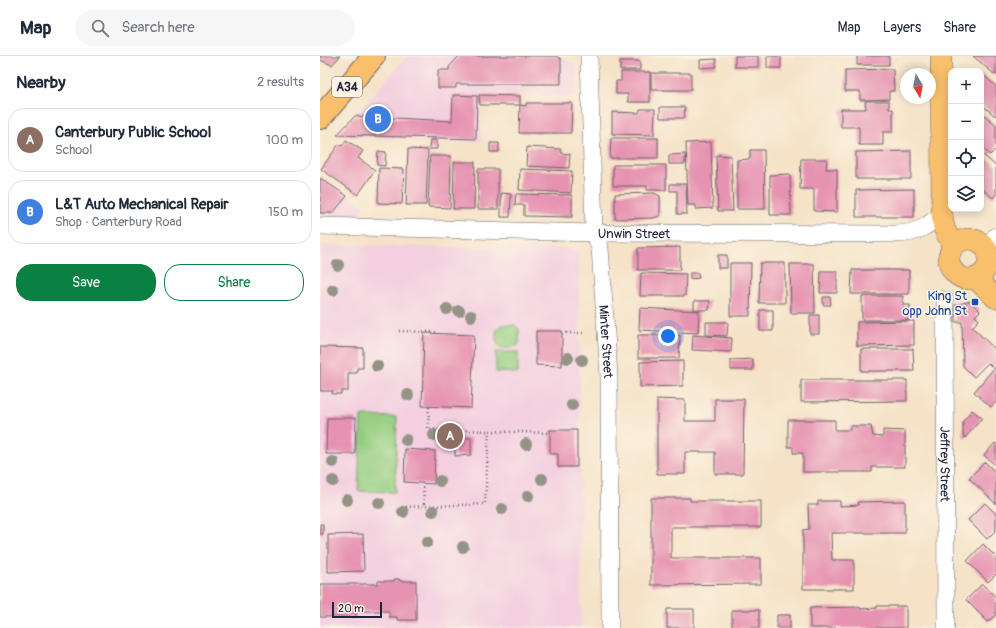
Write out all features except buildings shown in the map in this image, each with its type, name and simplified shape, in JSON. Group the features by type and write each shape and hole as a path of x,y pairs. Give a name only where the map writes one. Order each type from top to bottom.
{"highway":[{"name":"A34","path":"320,118 374,56"}],"main road":[{"path":"941,56 942,214 944,228 953,246"},
{"path":"970,239 981,243 991,242 988,265 985,271 976,278 969,280 956,276 949,265 948,258 953,246 958,242 970,239"},
{"path":"976,278 996,298"}],"street":[{"name":"Minter Street","path":"589,56 594,233 600,248 609,376 610,628"},
{"name":"Unwin Street","path":"320,226 594,233 908,233 926,227 942,214"},
{"name":"Jeffrey Street","path":"945,300 946,628"}],"path":[{"path":"399,331 438,332 438,334"},
{"path":"562,333 584,333"},
{"path":"429,407 428,429 550,433"},
{"path":"402,507 485,504 489,431"},
{"path":"423,483 424,506"}],"shaded area":[{"path":"407,56 559,56 575,65 578,96 480,94 481,142 338,136"},
{"path":"320,176 363,206 361,216 320,214"},
{"path":"320,245 579,249 581,628 320,628"}],"green space":[{"path":"504,325 515,325 519,329 519,344 515,347 500,347 496,339 498,328"},
{"path":"496,352 518,352 518,373 496,372"},
{"path":"361,416 397,417 395,492 358,491"}],"place":[{"name":"L&T Auto Mechanical Repair","path":"378,119"},
{"name":"King St opp John St","path":"975,302"},
{"name":"Canterbury Public School","path":"450,436"}]}
